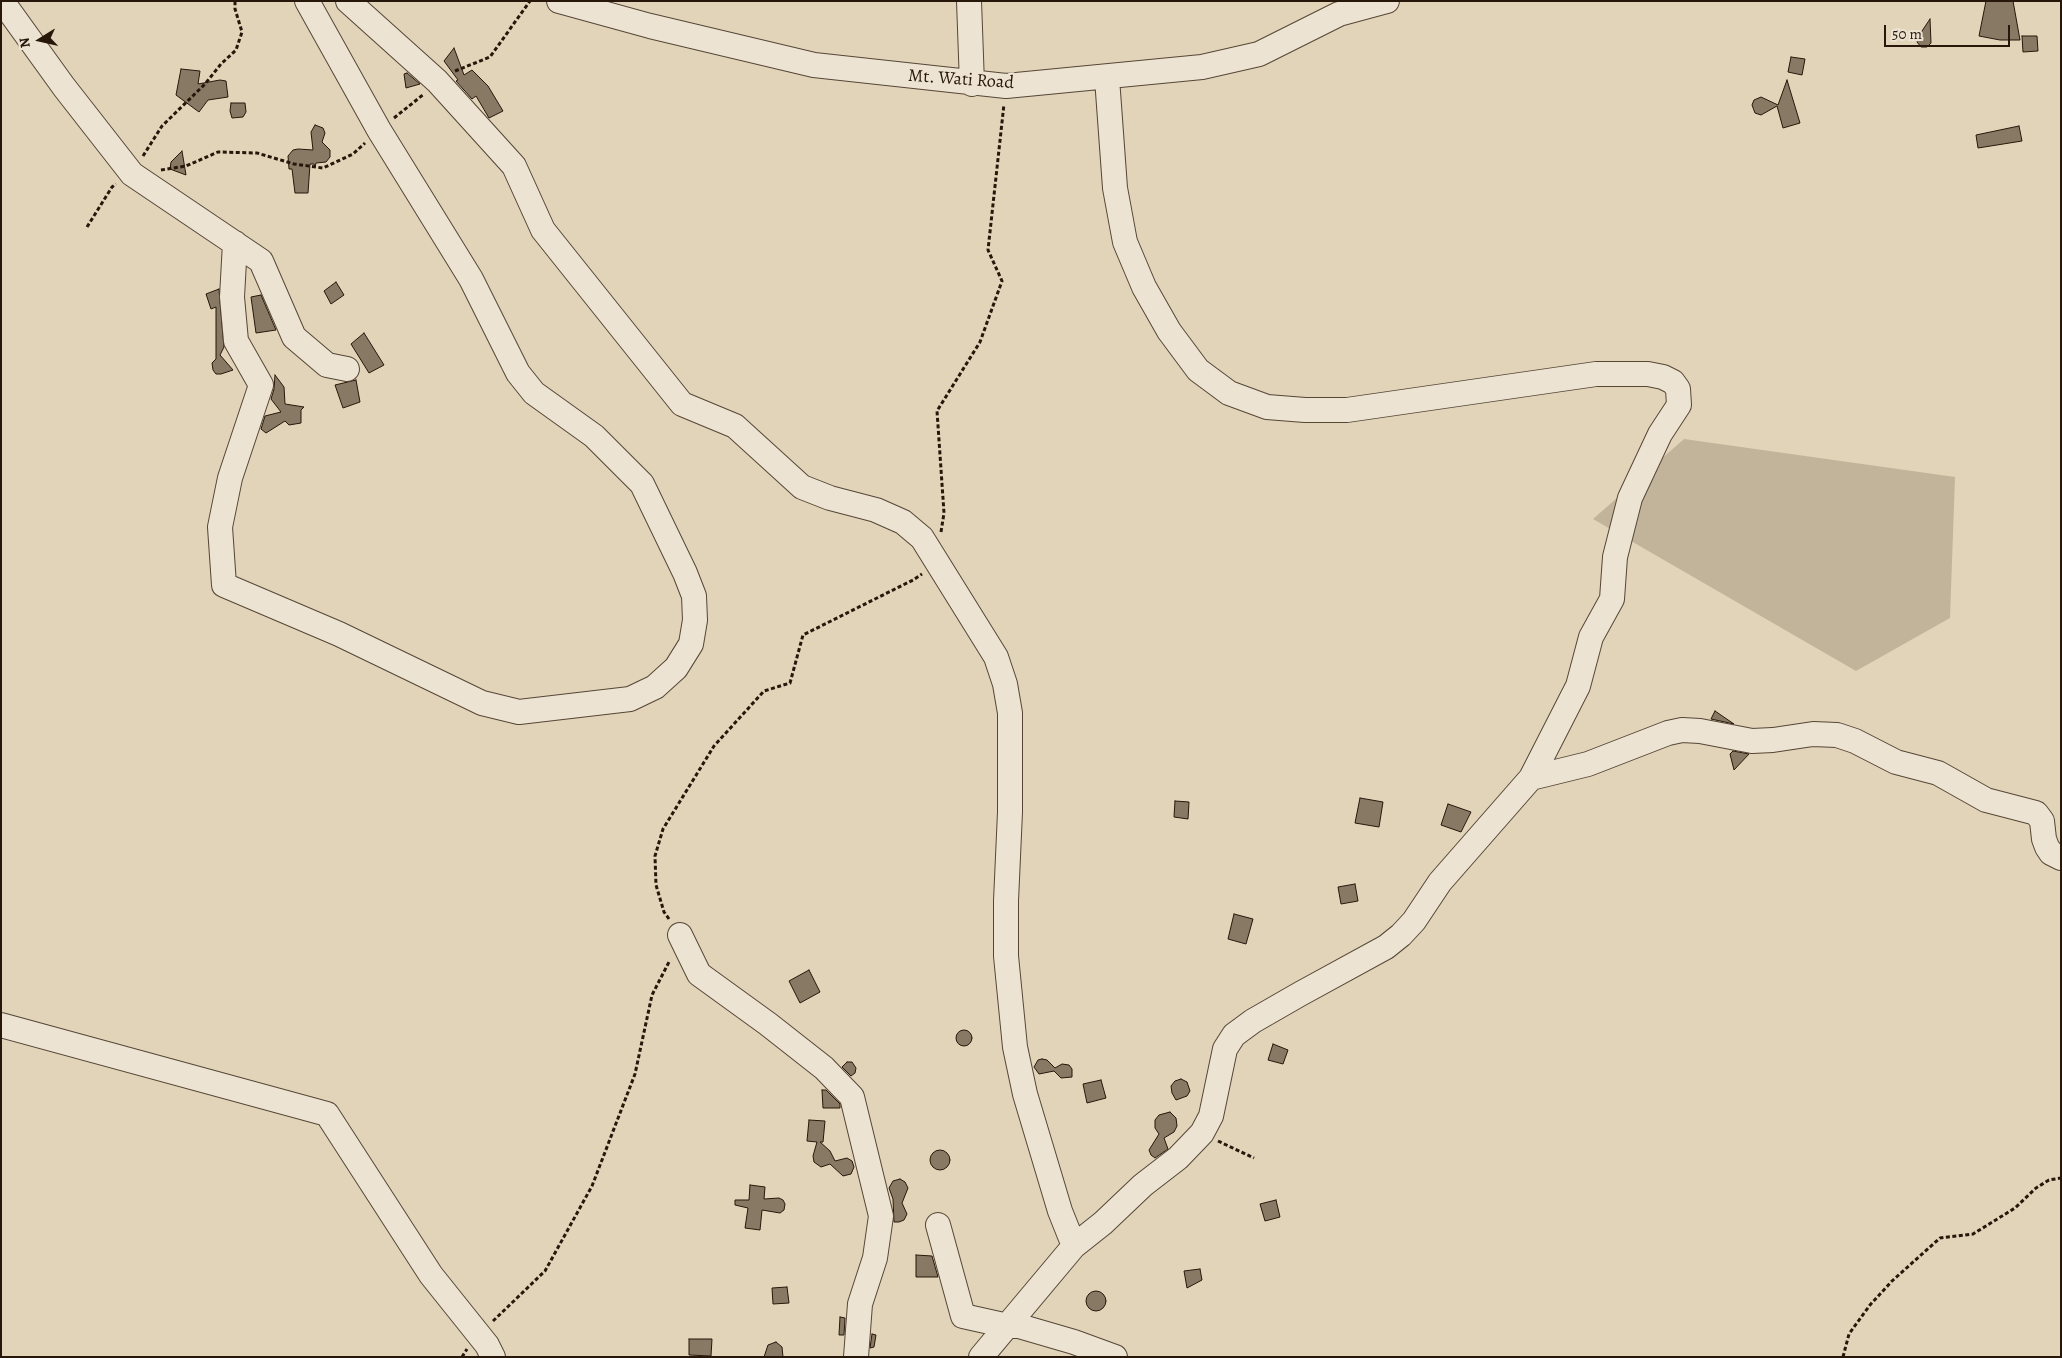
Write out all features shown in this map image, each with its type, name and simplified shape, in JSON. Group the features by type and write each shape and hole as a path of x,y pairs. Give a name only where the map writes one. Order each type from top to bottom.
{"street":[{"path":"2,1 102,137 132,174 261,261 294,337 327,365 347,369"},
{"path":"235,243 232,297 236,341 261,384 230,478 220,527 224,585 339,634 482,704 519,712 630,699 655,687 676,668 691,644 695,620 694,596 685,573 642,484 594,436 534,393 518,373 470,279 379,130 306,1"},
{"path":"348,1 438,82 514,166 543,230 682,404 735,426 802,487 830,498 876,510 903,522 922,538 996,657 1005,684 1010,713 1010,812 1006,901 1006,956 1016,1047 1025,1094 1060,1212 1074,1246"},
{"name":"Mt. Wati Road","path":"560,1 650,26 814,65 972,84 1006,86 1106,78 1202,67 1260,54 1339,14 1387,1"},
{"path":"969,1 972,84"},
{"path":"981,1357 1074,1246 1103,1224 1143,1185 1178,1158 1202,1133 1210,1116 1225,1049 1234,1036 1253,1021 1292,998 1386,947 1400,935 1414,921 1440,882 1531,778 1578,686 1591,637 1612,599 1616,557 1628,505 1660,434 1679,404 1678,389 1673,382 1663,377 1648,374 1596,374 1347,410 1305,410 1267,407 1229,393 1198,370 1169,330 1144,287 1125,242 1116,188 1106,78"},
{"path":"1531,778 1588,764 1668,733 1682,730 1700,730 1752,741 1813,734 1837,735 1855,741 1896,762 1938,773 1986,800 2036,813 2042,821 2047,847 2051,853 2061,858"},
{"path":"680,935 699,974 768,1024 824,1068 852,1097 881,1216 875,1258 860,1304 856,1357"},
{"path":"1,1025 327,1114 431,1275 479,1335 493,1357"},
{"path":"938,1225 964,1316 1008,1326 1019,1326 1074,1342 1114,1357"}],"path":[{"path":"132,174 162,126 205,84 221,64 236,50 242,32 235,9 235,1"},
{"path":"87,227 112,187 132,174 186,166 218,152 257,153 294,164 323,168 353,154 379,130 419,99 444,75 490,57 530,1"},
{"path":"462,1357 479,1335 545,1271 592,1186 635,1074 652,995 675,952 680,935"},
{"path":"1202,1133 1254,1158"},
{"path":"1842,1357 1849,1334 1870,1305 1892,1281 1940,1238 1973,1234 2015,1208 2036,1188 2049,1180 2061,1178"}],"shaded area":[{"path":"1684,439 1955,477 1950,618 1856,671 1593,519"}],"building":[{"path":"1986,1 2013,1 2020,40 2000,40 1979,36"},
{"path":"1930,19 1931,43 1927,47 1921,47 1917,42 1918,37"},
{"path":"2022,36 2037,36 2038,51 2023,52"},
{"path":"454,48 464,75 472,70 488,86 503,111 489,118 476,96 472,99 456,81 458,80 444,61"},
{"path":"1791,57 1805,59 1802,75 1788,72"},
{"path":"181,69 200,71 198,84 220,80 226,81 228,97 208,100 199,112 176,95"},
{"path":"407,73 420,84 406,88 404,74"},
{"path":"1787,80 1800,123 1783,128 1777,106 1761,115 1755,113 1752,105 1754,100 1761,97 1778,105"},
{"path":"231,103 245,103 246,112 243,117 232,118 230,111"},
{"path":"315,125 323,128 325,133 322,142 330,150 330,157 326,162 316,163 315,167 314,164 310,164 308,193 295,193 292,169 289,169 288,156 293,150 313,150 311,132"},
{"path":"2019,126 2022,141 1978,148 1976,135"},
{"path":"182,151 186,175 170,169 171,162"},
{"path":"336,282 344,295 331,304 324,291"},
{"path":"219,289 224,347 220,355 233,370 216,374 212,363 216,359 216,307 211,309 206,294"},
{"path":"261,295 276,330 256,333 251,297"},
{"path":"364,333 384,365 369,373 351,344"},
{"path":"275,375 284,387 285,404 304,407 301,410 301,423 289,425 285,421 266,433 261,429 265,416 281,412 271,399"},
{"path":"356,380 360,402 343,408 335,385"},
{"path":"1715,711 1734,724 1711,719"},
{"path":"1733,751 1749,754 1734,770 1730,754"},
{"path":"1360,798 1383,802 1379,827 1355,823"},
{"path":"1175,801 1189,802 1188,819 1174,817"},
{"path":"1448,804 1471,812 1461,832 1441,825"},
{"path":"1355,884 1358,901 1341,904 1338,887"},
{"path":"1234,914 1253,919 1246,944 1228,939"},
{"path":"809,970 820,992 800,1003 789,981"},
{"path":"964,1030 972,1038 964,1046 956,1038"},
{"path":"1273,1044 1288,1050 1283,1064 1268,1060"},
{"path":"1038,1060 1047,1060 1055,1068 1062,1064 1069,1065 1072,1069 1072,1077 1061,1078 1054,1071 1039,1074 1034,1067"},
{"path":"847,1062 852,1062 856,1068 855,1073 851,1076 842,1067"},
{"path":"1181,1079 1187,1082 1190,1091 1187,1096 1176,1100 1171,1086 1175,1081"},
{"path":"1101,1080 1106,1098 1087,1103 1083,1084"},
{"path":"822,1090 826,1090 840,1104 840,1108 823,1108"},
{"path":"1170,1112 1176,1118 1177,1126 1174,1132 1164,1138 1168,1149 1155,1158 1149,1150 1159,1134 1155,1128 1155,1120 1159,1115"},
{"path":"809,1120 825,1121 823,1142 820,1142 830,1151 835,1161 847,1158 852,1161 854,1167 851,1174 843,1176 830,1164 821,1167 814,1162 813,1156 817,1142 807,1141"},
{"path":"940,1150 947,1153 950,1160 947,1167 940,1170 933,1167 930,1160 933,1153"},
{"path":"900,1179 905,1182 908,1188 902,1203 907,1214 904,1220 894,1222 893,1199 889,1188 893,1181"},
{"path":"750,1185 765,1187 764,1199 779,1198 785,1204 784,1210 780,1213 762,1210 760,1230 745,1228 748,1208 735,1205 735,1200 749,1200"},
{"path":"1276,1200 1280,1217 1265,1221 1260,1204"},
{"path":"916,1255 932,1256 938,1277 916,1277"},
{"path":"1200,1269 1202,1280 1187,1288 1184,1271"},
{"path":"787,1287 789,1303 773,1304 772,1288"},
{"path":"1096,1291 1103,1294 1106,1301 1103,1308 1096,1311 1089,1308 1086,1301 1089,1294"},
{"path":"840,1317 845,1318 844,1335 839,1335"},
{"path":"872,1334 876,1335 874,1347 870,1348"},
{"path":"689,1339 712,1339 711,1356 689,1355"},
{"path":"776,1342 782,1347 783,1357 764,1357 768,1345"}]}
